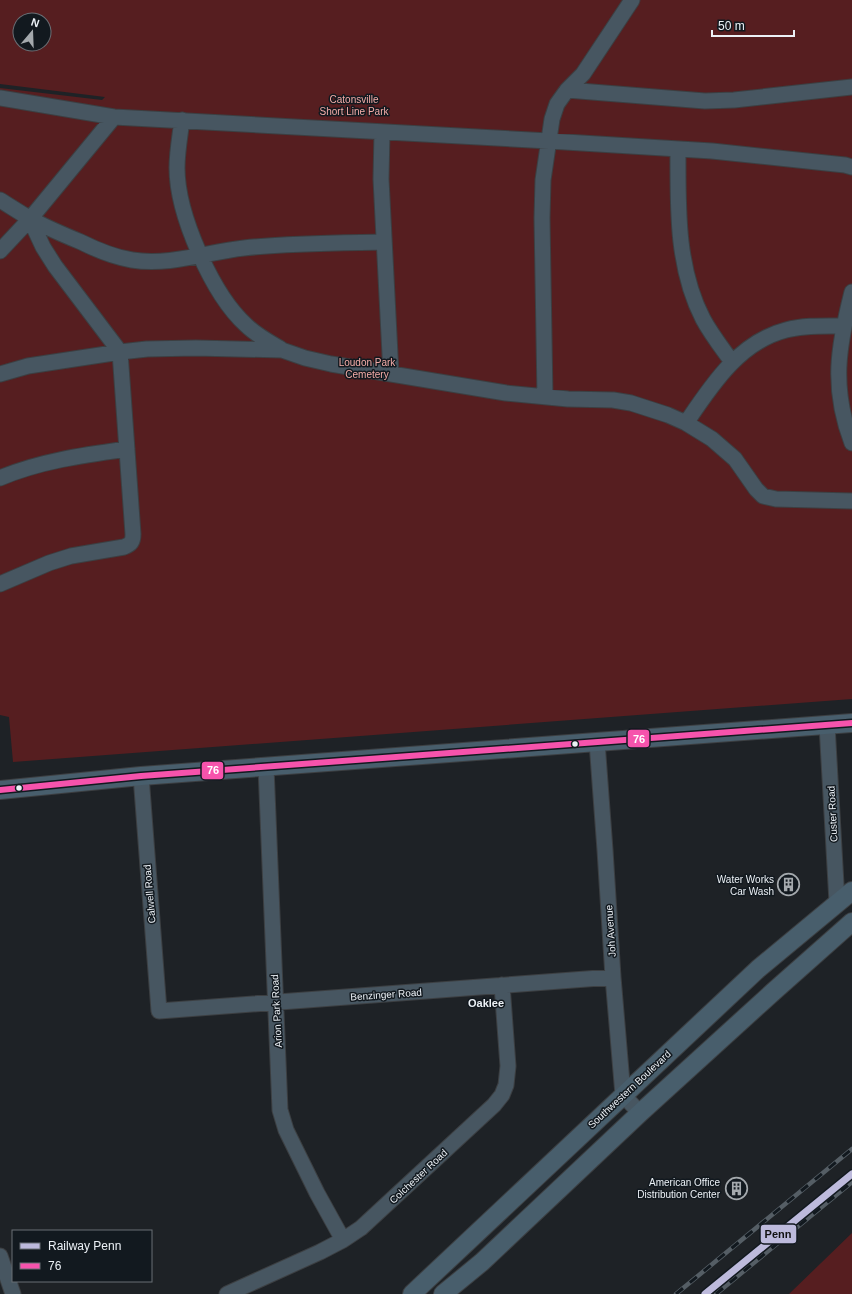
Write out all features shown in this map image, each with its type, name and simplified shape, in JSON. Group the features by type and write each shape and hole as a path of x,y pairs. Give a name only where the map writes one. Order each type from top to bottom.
{"main road":[{"path":"0,790 140,776 852,723"},
{"name":"Southwestern Boulevard","path":"412,1294 758,969 852,891"},
{"path":"443,1294 482,1262 640,1113 772,992 852,922"}],"street":[{"path":"545,397 542,210 543,180 554,114 557,104 567,90 583,74 632,0"},
{"path":"567,90 705,101 734,100 852,87"},
{"path":"0,98 114,117 712,151 852,167"},
{"path":"0,251 30,219 114,117"},
{"path":"182,120 177,169 179,191 184,211 200,255 219,291 245,325 282,350 305,358 331,364 506,393 545,397 612,400 631,403 668,415 686,423 712,439 735,459 756,490 764,496 776,499 852,501"},
{"path":"382,132 384,242 391,374"},
{"path":"678,150 680,221 687,277 703,318 732,362"},
{"path":"0,200 30,219 97,250 114,256 133,260 176,260 243,248 288,244 384,242"},
{"path":"0,584 34,569 71,556 124,547 130,545 133,540 120,352 55,266 43,247 30,219"},
{"path":"852,292 843,326 838,360 839,388 842,410 852,442"},
{"path":"686,423 716,379 732,362 768,335 786,329 815,326 843,326"},
{"path":"0,374 28,366 147,349 196,348 282,350"},
{"path":"0,478 43,463 127,449"},
{"name":"Custer Road","path":"827,725 837,902"},
{"name":"Joh Avenue","path":"597,742 613,977 623,1095"},
{"name":"Arion Park Road","path":"266,767 280,1110 286,1130 317,1193 343,1240"},
{"name":"Calwell Road","path":"140,776 159,1011"},
{"name":"Benzinger Road","path":"159,1011 613,977"},
{"name":"Colchester Road","path":"227,1294 320,1252 343,1240 361,1228 494,1106 502,1096 506,1085 508,1066 502,985"},
{"path":"623,1095 640,1113"},
{"path":"0,1256 12,1294"}],"green space":[{"name":"Loudon Park Cemetery","path":"0,0 852,0 852,699 13,762 9,717 0,715 0,88 102,100 105,97 0,84"},
{"path":"852,1233 852,1294 789,1294"}],"railway":[{"path":"676,1294 852,1149"},
{"path":"716,1294 852,1182"}],"rail line":[{"name":"Penn","path":"705,1294 852,1174"}],"transit line":[{"name":"76","path":"0,790 141,776 852,723"}],"place":[{"name":"Water Works Car Wash","path":"789,885"},
{"name":"American Office Distribution Center","path":"736,1188"}],"district":[{"name":"Oaklee","path":"486,1003"}],"park label":[{"name":"Catonsville Short Line Park","path":"354,104"}]}
